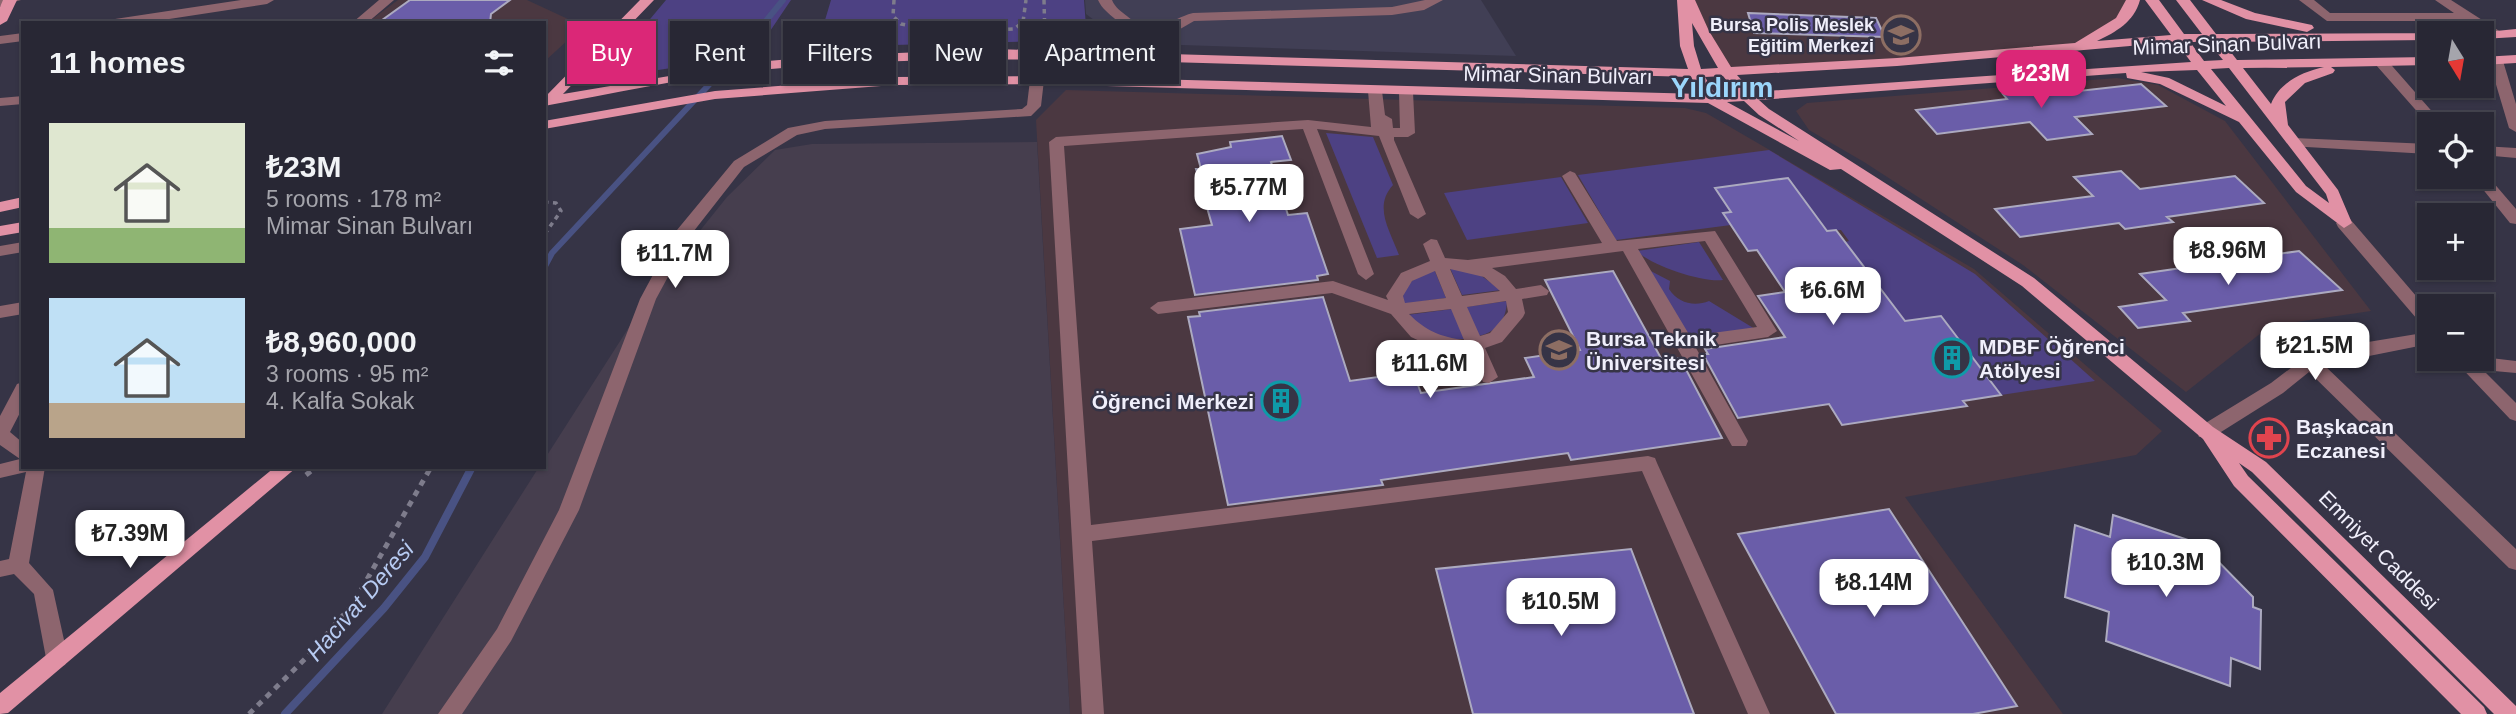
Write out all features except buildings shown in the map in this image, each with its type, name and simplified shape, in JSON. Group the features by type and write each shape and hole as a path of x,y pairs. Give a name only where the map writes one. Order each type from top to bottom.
{"main road":[{"path":"0,21 11,0"},
{"path":"547,101 647,0"},
{"path":"1682,0 1687,46 1696,73 1711,99 1772,135 1900,200"},
{"path":"1688,0 1712,49 1747,97 1764,112 1900,200"},
{"path":"2077,46 2119,23 2132,10 2133,0"},
{"path":"2152,0 2200,65 2301,189 2344,223"},
{"path":"2183,0 2333,193 2344,223"},
{"path":"2209,0 2285,24 2348,35"},
{"path":"2497,34 2516,33"},
{"name":"Mimar Sinan Bulvarı","path":"1179,58 1696,73 1897,62 2179,38 2417,36"},
{"name":"Mimar Sinan Bulvarı","path":"547,101 746,67 903,56 1020,55"},
{"path":"2494,61 2516,59"},
{"name":"Mimar Sinan Bulvarı","path":"1162,84 1711,99 2101,69 2417,61"},
{"path":"2283,130 2278,102 2287,88 2304,76 2358,62"},
{"path":"2101,69 2164,81 2249,124"},
{"name":"Mimar Sinan Bulvarı","path":"546,125 715,94 910,81"},
{"path":"1800,133 1781,112 1779,104 1805,93"},
{"name":"Emniyet Caddesi","path":"1900,200 2028,282 2206,432 2259,467 2509,714"},
{"path":"0,207 21,202"},
{"path":"0,231 21,227"},
{"name":"Emniyet Caddesi","path":"2206,432 2241,481 2476,714"},
{"path":"0,706 286,469"}],"street":[{"path":"0,2 11,0"},
{"path":"128,21 267,0"},
{"path":"361,21 387,0"},
{"path":"1105,0 1118,10"},
{"path":"1179,21 1193,17 1392,10 1419,7 1436,0"},
{"path":"2306,0 2327,17 2469,17"},
{"path":"2442,0 2497,34"},
{"path":"0,40 21,37"},
{"path":"2381,62 2425,112"},
{"path":"2494,70 2512,103 2516,128"},
{"path":"449,714 504,635 569,510 648,299 684,234 739,164 766,145 793,131 825,125 1012,116 1026,113 1034,106 1037,84"},
{"path":"1380,91 1382,132 1418,214"},
{"path":"1093,714 1056,142 1308,124 1408,132 1406,92"},
{"path":"0,102 21,100"},
{"path":"1308,124 1366,274"},
{"path":"2294,143 2417,148"},
{"path":"2494,152 2516,153"},
{"path":"1570,176 1685,343 1739,441"},
{"path":"2491,189 2516,219"},
{"path":"2344,223 2417,308"},
{"path":"1471,265 1490,272 1513,295 1517,313 1509,329 1495,340 1475,345 1437,343 1414,333 1398,316 1394,295 1403,279 1420,268 1440,263 1471,265 1709,235 1768,331 1685,343"},
{"path":"1432,244 1489,377"},
{"path":"0,251 21,247"},
{"path":"1158,308 1333,287 1397,310 1541,291"},
{"path":"0,312 21,308"},
{"path":"2206,432 2277,388 2310,362 2417,340"},
{"path":"2310,362 2516,562"},
{"path":"2494,364 2516,367"},
{"path":"2473,371 2516,414"},
{"path":"21,393 0,434 21,451"},
{"path":"1082,534 1648,463 1759,714"},
{"path":"0,471 21,466"},
{"path":"36,469 30,511 9,567 43,590 57,658"}],"path":[{"path":"894,0 893,16 901,24 921,28 998,30 1014,29 1023,22 1026,0"},
{"path":"1044,0 1044,21"},
{"path":"546,202 556,203 561,211 546,232"},
{"path":"249,714 307,657 353,604 430,469"}],"shaded area":[{"path":"398,0 527,0 572,21 567,21 567,41 546,60 546,21 370,21"},
{"path":"666,0 791,0 769,33 769,21 670,21 670,68 656,70 656,21 648,21"},
{"path":"831,0 1084,0 1086,21 1020,21 1020,42 1006,42 1006,21 910,21 910,45 896,45 896,21 825,21"},
{"path":"1085,0 1481,0 1516,56 1182,45 1179,45 1179,21 1095,21 1086,14"},
{"name":"Bursa Polis Meslek Eğitim Merkezi","path":"1688,0 2133,0 2132,10 2076,46 1728,71"},
{"path":"2117,78 2158,85 2225,121 2371,311 2270,326 2186,392 2023,265 1864,162 1809,130 1796,111 1807,103"},
{"name":"Bursa Teknik Üniversitesi","path":"1066,90 1685,108 1706,113 1974,269 2162,431 2136,455 1905,497 2063,714 1070,714 1036,120"},
{"path":"1326,133 1373,137 1393,185 1387,193 1384,210 1399,255 1377,258"},
{"path":"1037,142 1070,714 382,714 538,469 546,469 546,457 654,288 727,197 775,150 812,144"},
{"path":"1769,150 1975,274 2095,381 2001,395 1941,316 1905,321 1845,242 1849,241 1841,230 1827,231 1788,178 1716,188 1731,212 1723,213 1731,225 1616,240 1578,175"},
{"path":"1561,177 1588,223 1467,240 1444,193"},
{"path":"1699,242 1723,280 1704,279 1678,272 1644,257 1637,251"},
{"path":"1643,267 1670,281 1669,289 1682,301 1692,304 1709,301 1755,329 1691,338"},
{"path":"1450,268 1476,272 1501,290 1462,295"},
{"path":"1434,269 1446,298 1403,304 1407,286"},
{"path":"1507,301 1505,314 1499,324 1479,336 1466,307"},
{"path":"1452,309 1465,339 1448,338 1433,333 1407,315"}],"waterway":[{"name":"Hacivat Deresi","path":"546,264 552,253 747,44 783,0"},
{"name":"Hacivat Deresi","path":"285,714 384,608 425,557 471,469"}],"place":[{"name":"Bursa Polis Meslek Eğitim Merkezi","path":"1901,35"},
{"name":"Bursa Teknik Üniversitesi","path":"1559,350"},
{"name":"MDBF Öğrenci Atölyesi","path":"1952,358"},
{"name":"Öğrenci Merkezi","path":"1281,401"},
{"name":"Başkacan Eczanesi","path":"2269,438"}],"district":[{"name":"Yıldırım","path":"1722,87"}]}
